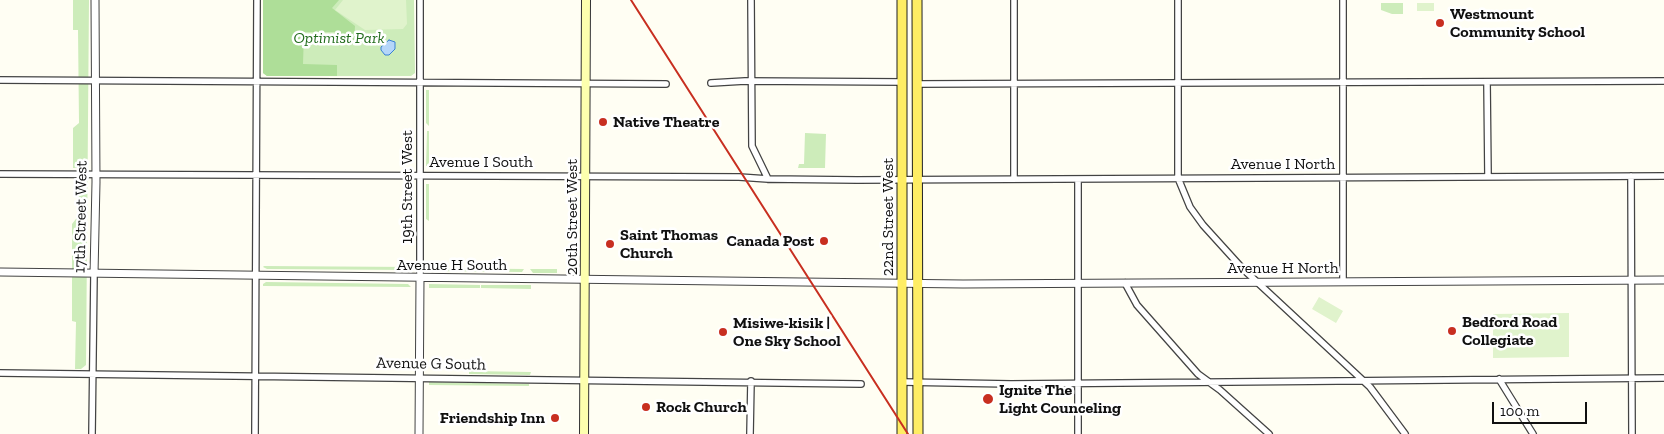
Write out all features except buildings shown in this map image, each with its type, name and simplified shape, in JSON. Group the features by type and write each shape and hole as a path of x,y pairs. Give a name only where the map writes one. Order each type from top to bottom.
{"main road":[{"name":"20th Street West","path":"584,434 586,0"},
{"name":"22nd Street West","path":"902,0 902,434"},
{"name":"22nd Street West","path":"917,0 918,434"}],"street":[{"name":"17th Street West","path":"92,434 96,175 95,0"},
{"path":"255,434 257,0"},
{"name":"19th Street West","path":"419,434 420,0"},
{"path":"751,0 752,146 768,179"},
{"path":"1014,0 1014,178"},
{"path":"1178,0 1178,178 1190,207 1203,225 1256,282 1374,391 1405,434"},
{"path":"1343,0 1343,282"},
{"path":"0,80 257,80 666,84"},
{"path":"918,84 1664,81"},
{"path":"711,83 902,82"},
{"path":"1487,82 1488,176"},
{"name":"Avenue I South","path":"0,174 902,179"},
{"path":"1631,176 1632,434"},
{"name":"Avenue I North","path":"902,179 1664,176"},
{"path":"1078,179 1078,434"},
{"name":"Avenue H South","path":"0,272 257,277 903,284"},
{"name":"Avenue H North","path":"903,284 1664,280"},
{"path":"1125,283 1137,305 1198,374 1220,390 1269,434"},
{"name":"Avenue G South","path":"0,373 862,384"},
{"path":"903,382 1208,382 1664,378"},
{"path":"1499,379 1533,434"},
{"path":"750,434 751,382"}],"green space":[{"path":"73,0 89,0 86,365 81,369 75,369 76,322 72,321 72,224 79,215 78,168 73,168 73,128 79,123 78,30 73,30"},
{"name":"Optimist Park","path":"263,0 414,0 415,73 411,76 267,76 263,73"},
{"path":"263,0 339,0 332,8 355,26 354,44 341,43 340,32 304,32 303,64 337,65 337,76 267,76 263,73"},
{"path":"343,0 406,0 407,24 403,29 365,30 335,10"},
{"path":"1381,3 1403,3 1403,14 1392,14 1381,10"},
{"path":"1417,3 1434,3 1434,11 1417,11"},
{"path":"306,33 339,33 339,43 306,43"},
{"path":"426,90 429,90 429,126 426,123"},
{"path":"427,131 429,131 429,166 426,166"},
{"path":"805,133 826,134 825,168 798,168 799,164 804,164"},
{"path":"426,184 429,184 429,221 426,219"},
{"path":"264,266 412,267 412,270 267,269"},
{"path":"430,268 524,269 522,272 431,271"},
{"path":"530,269 557,269 557,273 533,273"},
{"path":"266,282 408,284 411,287 263,286"},
{"path":"429,284 480,285 480,288 429,288"},
{"path":"481,285 531,285 531,289 481,288"},
{"path":"1319,297 1343,311 1336,323 1312,309"},
{"path":"1569,313 1569,357 1493,358 1493,314"},
{"path":"469,371 531,372 530,375 469,374"},
{"path":"429,382 529,384 529,386 429,385"}],"water":[{"path":"389,40 395,42 395,49 389,55 385,55 381,47"}],"railway":[{"path":"631,0 908,434"}],"place":[{"name":"Westmount Community School","path":"1440,23"},
{"name":"Native Theatre","path":"603,122"},
{"name":"Canada Post","path":"824,241"},
{"name":"Saint Thomas Church","path":"610,244"},
{"name":"Bedford Road Collegiate","path":"1452,331"},
{"name":"Misiwe-kisik | One Sky School","path":"723,332"},
{"name":"Ignite The Light Counceling","path":"988,399"},
{"name":"Rock Church","path":"646,407"},
{"name":"Friendship Inn","path":"555,418"}]}
